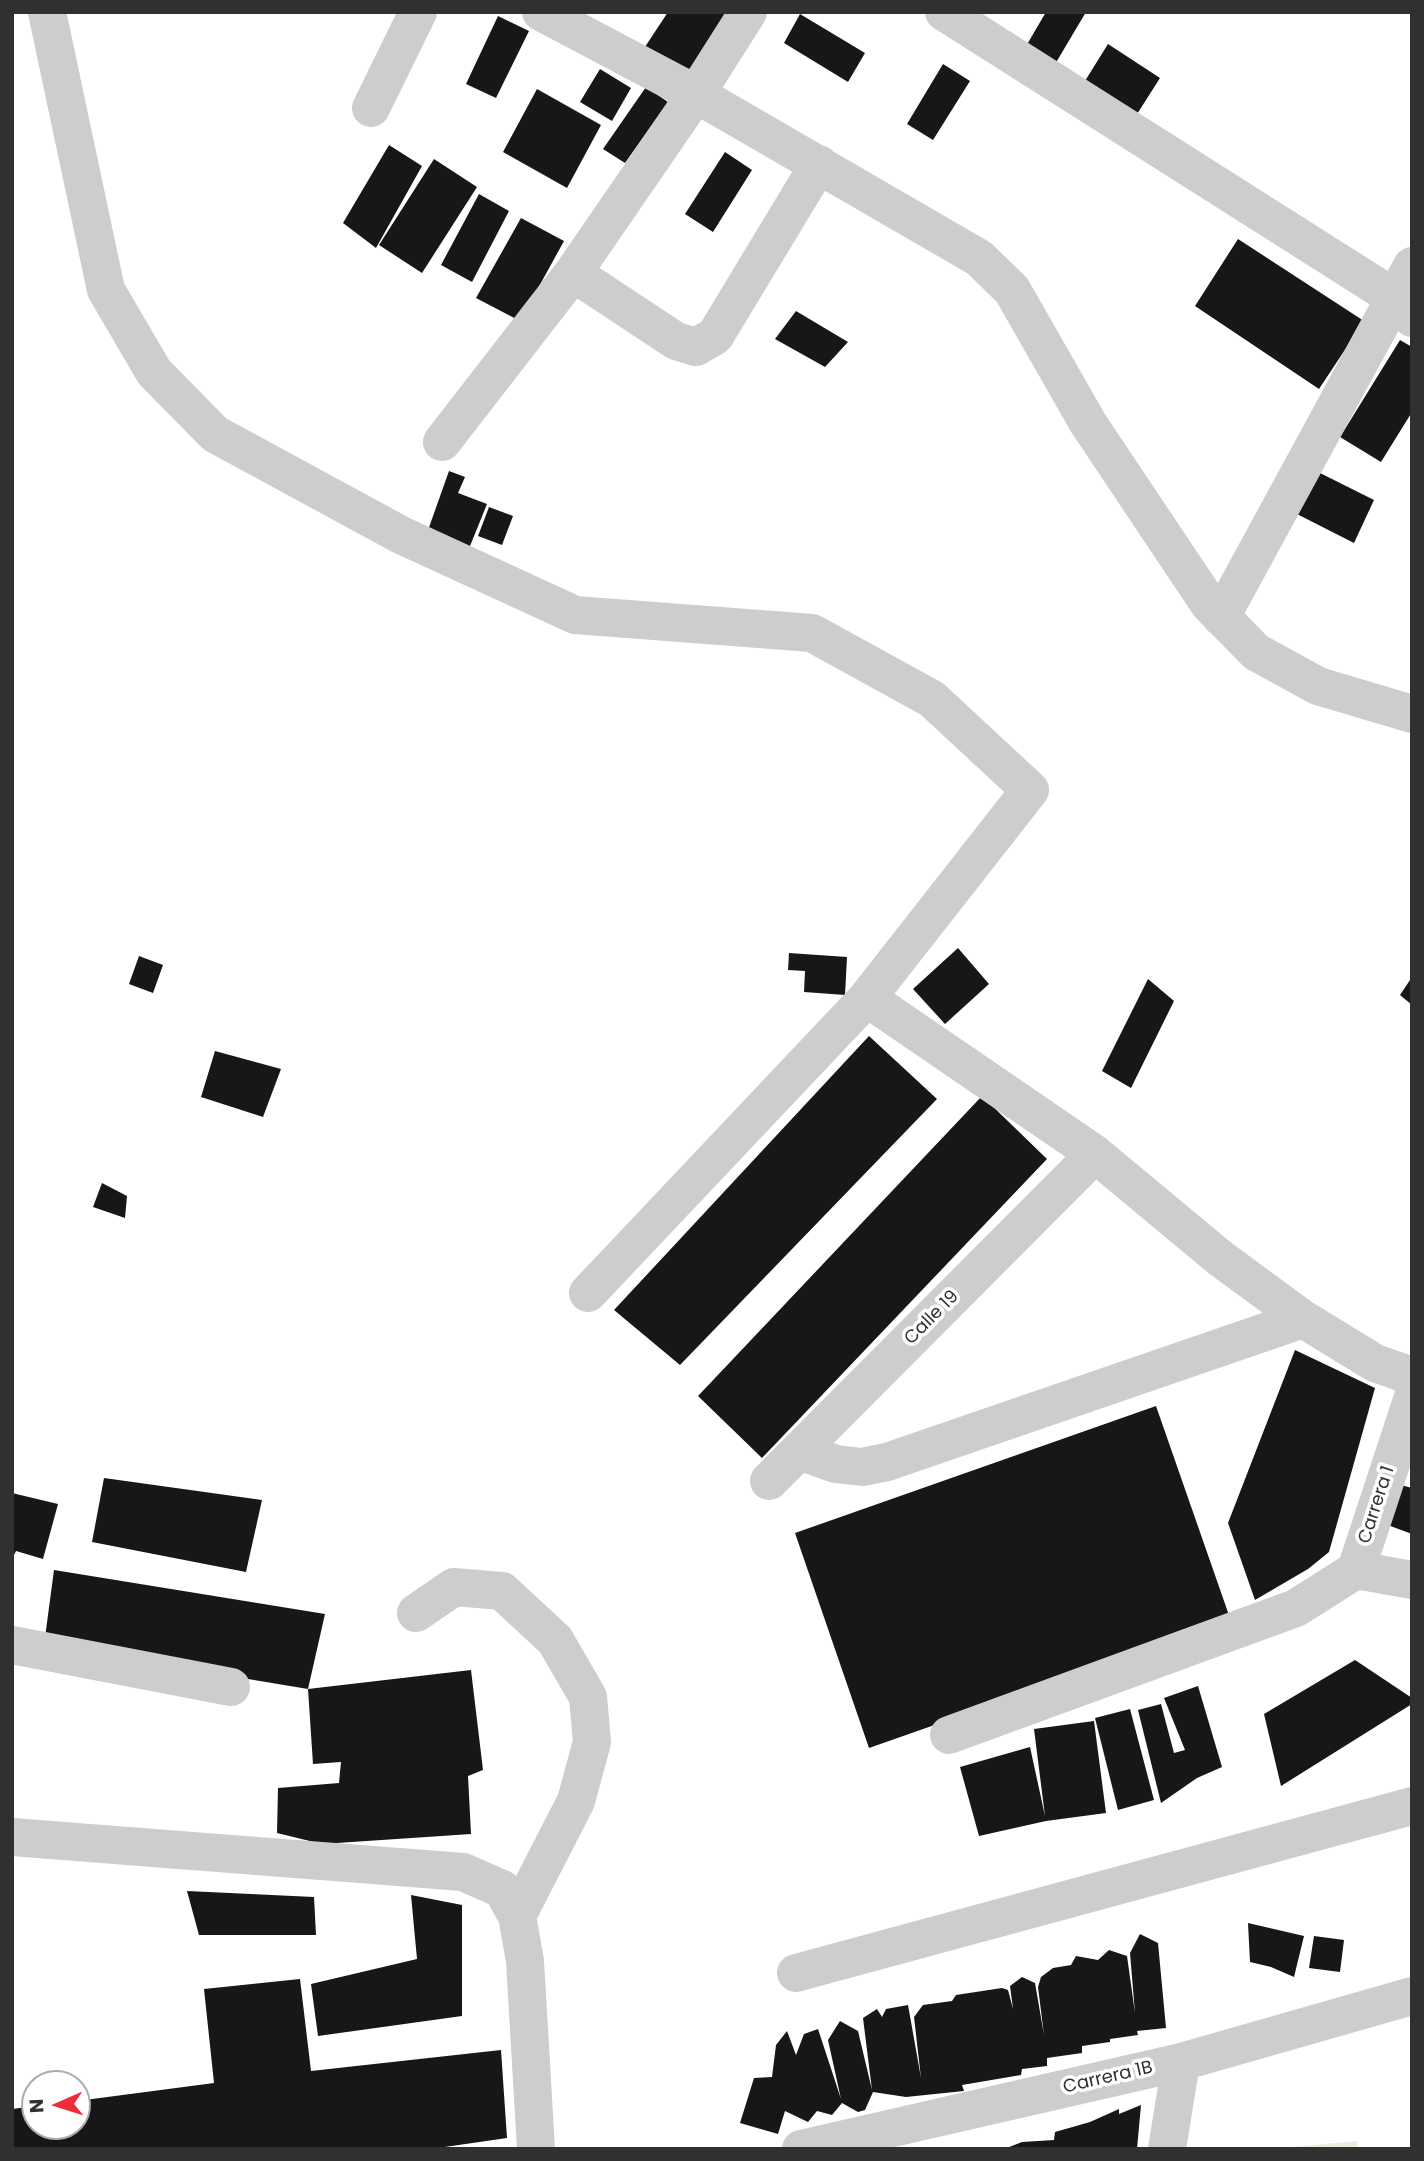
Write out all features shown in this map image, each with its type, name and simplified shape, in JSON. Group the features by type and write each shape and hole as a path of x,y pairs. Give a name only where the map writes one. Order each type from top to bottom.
{"street":[{"path":"47,12 106,290 154,372 215,434 401,535 575,615 811,633 932,699 1030,790 867,998 589,1293"},
{"path":"371,108 418,12"},
{"path":"541,12 696,94 979,258 1012,290 1088,424 1209,604 1221,617 1256,652 1318,686 1412,714"},
{"path":"442,442 573,273 696,94 748,12"},
{"path":"944,12 1406,294 1221,617"},
{"path":"573,273 676,341 696,347 715,336 819,164"},
{"path":"867,998 1095,1154 1220,1258 1303,1319 1375,1363 1412,1376"},
{"name":"Calle 19","path":"769,1481 1095,1154"},
{"path":"799,1451 836,1464 862,1467 887,1462 1303,1319"},
{"name":"Carrera 1","path":"1356,1570 1412,1399"},
{"path":"949,1735 1296,1608 1356,1570 1412,1580"},
{"path":"416,1613 454,1587 502,1591 555,1640 588,1697 592,1742 576,1801 517,1916"},
{"path":"12,1645 231,1687"},
{"path":"796,1973 1412,1806"},
{"path":"12,1837 463,1872 502,1889 517,1916 524,1961 536,2149"},
{"name":"Carrera 1B","path":"801,2149 1181,2062 1412,1996"},
{"path":"1167,2149 1181,2062"}],"green space":[{"path":"1357,2141 1357,2149 1269,2149"}],"building":[{"path":"668,12 731,12 683,86 639,56"},
{"path":"1046,12 1086,12 1051,71 1022,53"},
{"path":"800,14 865,53 848,82 784,43"},
{"path":"498,16 529,31 496,98 466,84"},
{"path":"1108,44 1160,78 1132,122 1080,89"},
{"path":"943,64 970,81 933,140 907,124"},
{"path":"600,69 631,88 612,121 580,102"},
{"path":"646,87 668,102 625,163 603,149"},
{"path":"537,89 601,125 567,188 503,152"},
{"path":"389,145 422,166 376,248 343,223"},
{"path":"725,152 752,170 713,232 685,214"},
{"path":"434,159 477,187 422,273 379,245"},
{"path":"479,194 509,211 472,282 441,265"},
{"path":"521,218 564,241 520,321 476,298"},
{"path":"1238,239 1364,321 1319,389 1195,306"},
{"path":"796,311 848,342 825,367 775,339"},
{"path":"1400,340 1412,347 1412,412 1381,462 1340,437"},
{"path":"1312,469 1374,500 1354,543 1291,511"},
{"path":"449,471 465,477 458,493 487,504 468,551 427,533"},
{"path":"489,507 513,516 502,545 478,536"},
{"path":"958,948 989,984 945,1024 913,989"},
{"path":"789,953 847,957 845,995 804,992 805,971 788,970"},
{"path":"139,956 163,965 153,993 129,984"},
{"path":"1412,977 1412,1005 1400,995"},
{"path":"1148,979 1174,1001 1131,1088 1102,1071"},
{"path":"869,1036 937,1099 680,1365 614,1310"},
{"path":"215,1051 281,1069 263,1117 201,1097"},
{"path":"982,1096 1047,1159 762,1458 698,1396"},
{"path":"102,1183 127,1196 125,1218 93,1207"},
{"path":"1295,1350 1375,1388 1329,1552 1308,1569 1255,1600 1228,1523"},
{"path":"1156,1406 1231,1621 869,1748 795,1533"},
{"path":"104,1478 262,1500 246,1572 92,1542"},
{"path":"1401,1485 1412,1488 1412,1534 1385,1524"},
{"path":"12,1493 58,1504 43,1559 16,1551 12,1559"},
{"path":"54,1570 325,1614 308,1689 44,1645"},
{"path":"1355,1660 1412,1698 1412,1704 1281,1786 1264,1714"},
{"path":"471,1670 483,1770 468,1776 471,1834 322,1844 277,1833 278,1788 339,1783 341,1762 313,1764 308,1689"},
{"path":"1198,1686 1222,1767 1197,1778 1161,1803 1138,1710 1161,1704 1174,1753 1185,1750 1164,1698"},
{"path":"1130,1709 1154,1800 1118,1810 1095,1718"},
{"path":"1094,1721 1106,1813 1046,1821 979,1836 960,1767 1030,1747 1045,1816 1034,1729"},
{"path":"187,1891 314,1897 316,1935 199,1935"},
{"path":"411,1895 462,1905 462,2016 318,2036 311,1984 417,1959"},
{"path":"1248,1923 1304,1936 1294,1977 1250,1962"},
{"path":"1140,1934 1158,1943 1166,2028 1137,2031 1138,2035 1082,2046 1082,2053 1047,2058 1047,2066 1022,2069 1021,2075 962,2085 964,2091 906,2097 873,2092 865,2110 858,2112 842,2103 832,2115 817,2111 808,2122 785,2111 778,2134 740,2123 754,2078 772,2077 776,2045 787,2031 796,2055 804,2034 818,2029 841,2099 828,2040 840,2021 858,2031 872,2090 863,2018 877,2009 882,2017 886,2009 908,2005 921,2078 914,2017 923,2005 952,2001 956,1995 1002,1988 1008,1990 1013,2009 1010,1986 1022,1977 1035,1983 1044,2035 1038,1987 1041,1977 1053,1968 1071,1965 1076,1956 1098,1960 1109,1950 1127,1956 1135,2013 1130,1953"},
{"path":"1314,1936 1344,1940 1340,1972 1309,1968"},
{"path":"300,1979 311,2071 501,2050 507,2138 431,2149 12,2149 12,2109 21,2108 21,2140 91,2140 91,2099 214,2083 204,1989"},
{"path":"1141,2105 1137,2149 1004,2149 1022,2142 1054,2140 1055,2132 1090,2122 1119,2109 1119,2114"}]}
